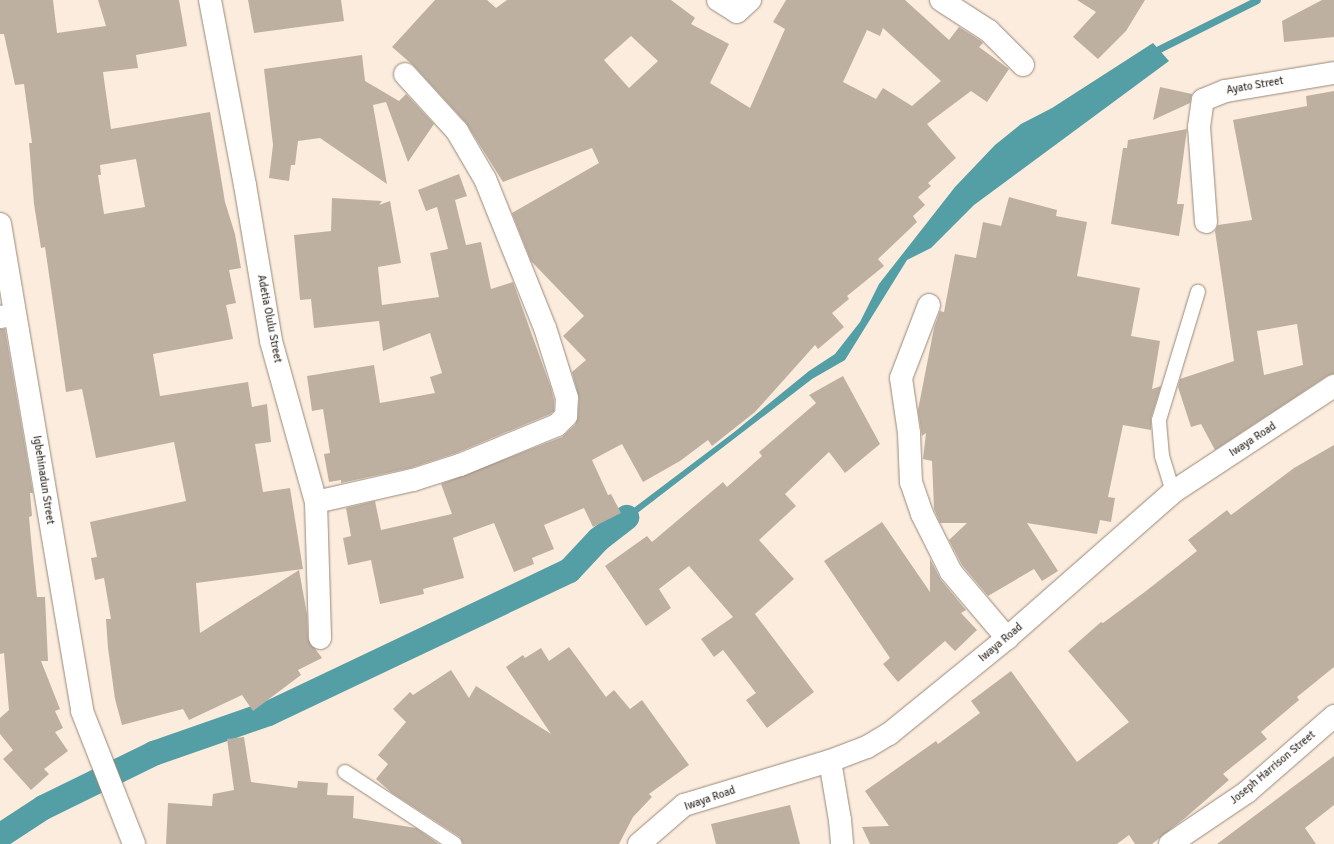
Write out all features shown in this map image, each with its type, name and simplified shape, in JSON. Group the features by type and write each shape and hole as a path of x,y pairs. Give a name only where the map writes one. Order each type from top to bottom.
{"street":[{"name":"Adetia Olulu Street","path":"210,0 245,185 270,341 316,502 320,638"},
{"path":"718,0 737,12 750,0"},
{"path":"941,0 989,31 1023,64"},
{"name":"Ayato Street","path":"1206,222 1199,127 1203,100 1225,91 1334,73"},
{"path":"316,502 413,480 460,464 557,425 566,416 568,398 545,328 485,179 457,131 405,74"},
{"name":"Igbehinadun Street","path":"0,224 8,316 81,704 90,736 134,844"},
{"path":"929,305 901,378 909,433 911,482 922,514 951,572 1008,638"},
{"name":"Iwaya Road","path":"639,844 684,805 830,761 867,747 889,734 1008,638 1173,492 1334,386"},
{"name":"Joseph Harrison Street","path":"1170,844 1247,792 1334,716"},
{"path":"830,761 840,820 842,844"}],"lane":[{"path":"1173,492 1162,456 1159,420 1198,292"},
{"path":"345,772 455,844"}],"water":[{"path":"1153,43 1169,61 974,205 931,248 907,260 845,360 812,379 601,541 598,535 733,433 809,371 835,354 860,322 879,284 955,187 995,145 1021,124 1052,108"}],"building":[{"path":"0,0 53,0 57,33 106,26 98,0 179,0 187,46 136,55 138,68 103,72 111,129 210,112 225,202 235,234 241,268 229,270 236,303 226,305 233,339 153,354 160,396 248,382 252,407 267,404 271,442 255,444 263,492 290,488 303,569 196,583 200,633 299,570 307,614 308,639 322,658 298,670 301,675 253,711 242,695 189,720 183,709 122,725 115,699 108,648 106,619 111,619 104,578 95,580 91,558 97,557 90,522 186,501 174,442 96,458 82,389 66,392 45,247 41,248 34,204 29,143 32,143 24,84 15,85 4,34 0,34","holes":["136,159 145,207 104,214 98,175 101,175 100,165"]},
{"path":"248,0 341,0 344,21 254,33"},
{"path":"435,0 487,0 496,8 507,0 671,0 695,18 691,24 729,44 710,83 750,108 785,29 773,22 786,0 905,0 949,40 959,27 981,41 983,43 979,47 1009,69 987,102 971,91 927,124 956,158 928,183 931,186 918,197 925,205 913,216 917,222 878,259 884,266 847,296 849,299 832,313 844,327 818,349 815,345 755,412 712,446 708,440 680,461 643,482 622,444 592,460 608,495 611,494 621,513 593,527 584,508 544,525 554,549 532,558 534,564 514,572 494,523 453,538 464,578 423,589 424,594 380,604 371,560 348,565 343,538 351,536 346,508 375,501 381,530 452,514 441,484 562,437 575,425 578,417 579,398 572,372 586,360 563,336 584,316 531,261 512,213 599,163 592,148 503,182 466,123 414,66 392,47","holes":["883,28 941,81 912,106 883,88 876,99 843,82 867,30 880,36","631,36 658,61 629,88 604,60"]},
{"path":"1077,0 1145,0 1126,31 1098,59 1073,37 1096,12"},
{"path":"1322,0 1334,0 1334,37 1284,42 1282,21"},
{"path":"362,55 365,81 399,101 406,94 434,124 408,162 386,102 373,105 387,184 320,138 298,141 295,165 291,165 289,181 269,178 273,145 264,69"},
{"path":"1160,87 1192,94 1190,103 1153,120"},
{"path":"1334,91 1334,374 1327,376 1215,450 1201,424 1191,427 1178,387 1180,379 1234,361 1215,231 1218,225 1252,220 1233,120 1307,106 1306,96","holes":["1297,324 1303,365 1264,375 1257,331"]},
{"path":"1187,129 1177,204 1184,204 1179,236 1111,224 1123,148 1127,148 1128,140"},
{"path":"459,174 467,196 455,200 466,245 481,242 491,289 513,282 551,388 554,400 554,411 456,453 410,468 341,483 341,480 329,482 324,454 330,453 323,409 312,411 307,376 374,365 380,403 435,393 430,377 442,373 430,333 383,351 379,321 314,328 311,299 300,300 294,235 331,231 332,198 382,201 379,205 390,201 401,263 378,267 382,305 439,297 430,253 448,249 437,207 426,211 418,190"},
{"path":"1009,197 1057,210 1056,216 1087,222 1077,276 1140,288 1131,336 1160,341 1152,389 1161,386 1151,418 1151,430 1123,425 1108,497 1115,498 1111,522 1100,520 1097,534 1027,523 1058,571 1042,581 1034,569 988,596 962,565 949,540 967,523 940,523 934,509 932,461 923,459 926,433 922,436 918,410 934,328 940,311 944,312 955,254 976,258 983,222 1001,226"},
{"path":"0,329 5,329 33,493 30,493 32,516 29,517 37,597 45,597 48,661 41,661 60,709 55,711 63,728 55,732 68,751 44,769 49,774 31,790 3,759 13,750 0,734 0,718 9,710 4,653 0,654"},
{"path":"843,376 880,444 845,473 829,452 785,494 796,506 759,540 794,579 755,614 814,692 767,728 746,700 756,693 723,650 714,657 701,639 733,617 689,566 659,589 671,608 646,626 605,566 647,536 652,542 723,482 727,487 762,456 759,452 816,403 809,395"},
{"path":"1334,445 1334,667 1297,697 1299,700 1261,732 1267,739 1223,774 1229,780 1185,818 1152,844 1135,844 1129,835 1117,844 870,844 862,827 889,826 865,791 936,741 938,744 980,713 971,701 1011,671 1077,762 1129,722 1068,651 1101,622 1103,623 1197,551 1188,540 1227,510 1231,515 1294,468"},
{"path":"882,522 930,592 930,559 941,580 966,610 961,613 977,630 955,651 945,641 898,682 883,664 890,658 824,561"},
{"path":"569,647 606,697 614,690 630,709 642,700 689,765 649,794 652,797 633,817 619,844 463,844 460,837 392,793 376,779 388,764 378,755 406,722 393,709 410,692 413,695 451,670 469,698 476,686 551,734 506,667 523,655 525,658 541,648 549,661"},
{"path":"244,737 251,782 297,788 298,781 328,783 327,795 354,796 353,818 416,828 439,844 166,844 168,803 212,806 213,794 234,790 227,739"},
{"path":"1334,756 1334,805 1305,828 1316,844 1217,844"},
{"path":"790,805 800,844 716,844 711,824"}],"waterway":[{"path":"1153,52 1257,0"},
{"path":"0,835 43,807 153,753 268,713 569,570 598,539 626,517"}]}
